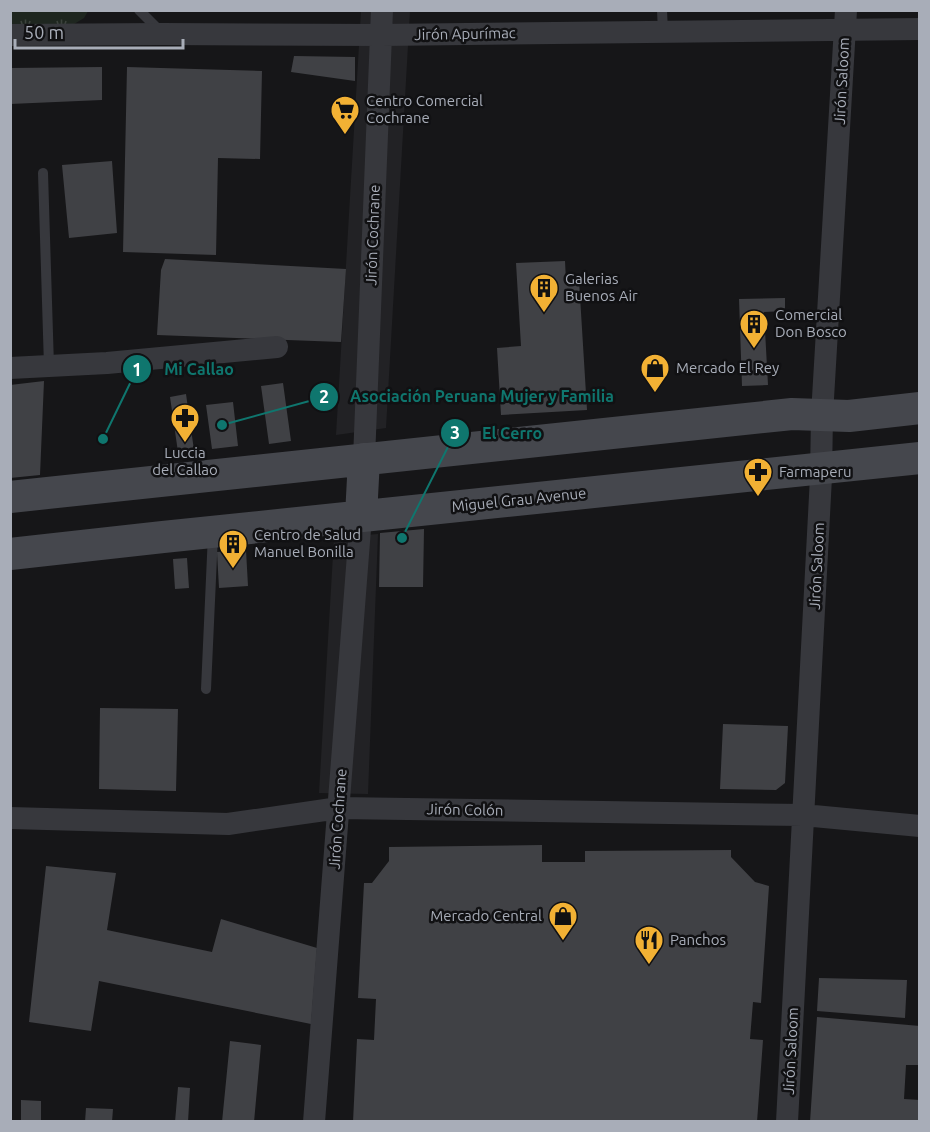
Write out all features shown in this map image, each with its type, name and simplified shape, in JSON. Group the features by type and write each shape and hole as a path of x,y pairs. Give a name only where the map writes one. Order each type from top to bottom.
{"main road":[{"path":"10,497 792,414 849,416 920,408"},
{"name":"Miguel Grau Avenue","path":"10,554 920,458"},
{"path":"361,516 364,459"}],"street":[{"name":"Jirón Cochrane","path":"364,459 382,10"},
{"name":"Jirón Apurímac","path":"10,36 381,35 663,21 845,20 920,29"},
{"name":"Jirón Saloom","path":"788,1122 822,468 822,415 845,20"},
{"path":"10,368 107,363 277,346"},
{"name":"Jirón Cochrane","path":"314,1122 361,516"},
{"name":"Jirón Colón","path":"10,818 228,824 339,808 803,815 920,826"}],"lane":[{"path":"139,10 162,34"},
{"path":"43,173 49,366"},
{"path":"206,689 213,532"}],"shaded area":[{"path":"361,11 410,11 386,428 336,435"},
{"path":"378,534 368,794 319,793 334,538"}],"green space":[{"path":"11,11 88,11 84,18 74,24 11,29"}],"building":[{"path":"294,56 355,57 355,81 291,72"},
{"path":"102,67 102,100 10,104 10,68"},
{"path":"127,67 262,71 260,159 218,158 216,255 123,252"},
{"path":"112,161 117,233 69,238 62,165"},
{"path":"165,259 346,269 341,342 157,335 161,270"},
{"name":"Galerias Buenos Air","path":"565,261 566,281 579,280 587,410 501,415 497,348 521,346 516,263"},
{"name":"Comercial Don Bosco","path":"785,298 785,311 764,312 768,385 742,386 739,299"},
{"path":"44,381 40,475 10,478 10,385"},
{"path":"283,383 291,441 269,444 261,386"},
{"path":"186,394 194,450 178,452 170,397"},
{"path":"233,402 238,446 212,449 206,405"},
{"path":"424,529 423,587 379,587 380,533"},
{"name":"Centro de Salud Manuel Bonilla","path":"246,550 248,586 219,588 217,552"},
{"path":"187,558 189,588 175,589 173,559"},
{"path":"100,708 178,709 176,791 99,789"},
{"path":"723,724 788,726 785,783 776,790 720,789"},
{"name":"Mercado Central","path":"542,845 542,862 585,862 585,851 731,850 731,857 755,882 769,886 761,1003 753,1002 750,1039 763,1040 757,1122 353,1122 357,1039 374,1040 376,999 358,998 364,883 372,883 389,861 389,847"},
{"path":"46,866 116,873 107,930 212,952 221,919 317,948 311,1024 99,981 91,1031 29,1022"},
{"path":"819,978 907,980 905,1018 817,1011"},
{"path":"817,1017 920,1026 920,1065 906,1065 904,1099 920,1100 920,1122 810,1122"},
{"path":"230,1041 261,1045 254,1122 222,1122"},
{"path":"178,1087 190,1088 188,1122 175,1122"},
{"path":"21,1100 41,1101 41,1122 21,1122"},
{"path":"86,1108 113,1109 112,1122 85,1122"}],"place":[{"name":"Centro Comercial Cochrane","path":"345,136"},
{"name":"Galerias Buenos Air","path":"544,314"},
{"name":"Comercial Don Bosco","path":"754,350"},
{"name":"Mercado El Rey","path":"655,394"},
{"name":"Asociación Peruana Mujer y Familia","path":"222,425"},
{"name":"Mi Callao","path":"103,439"},
{"name":"Luccia del Callao","path":"185,444"},
{"name":"Farmaperu","path":"758,498"},
{"name":"El Cerro","path":"402,538"},
{"name":"Centro de Salud Manuel Bonilla","path":"233,570"},
{"name":"Mercado Central","path":"563,942"},
{"name":"Panchos","path":"649,966"}]}
